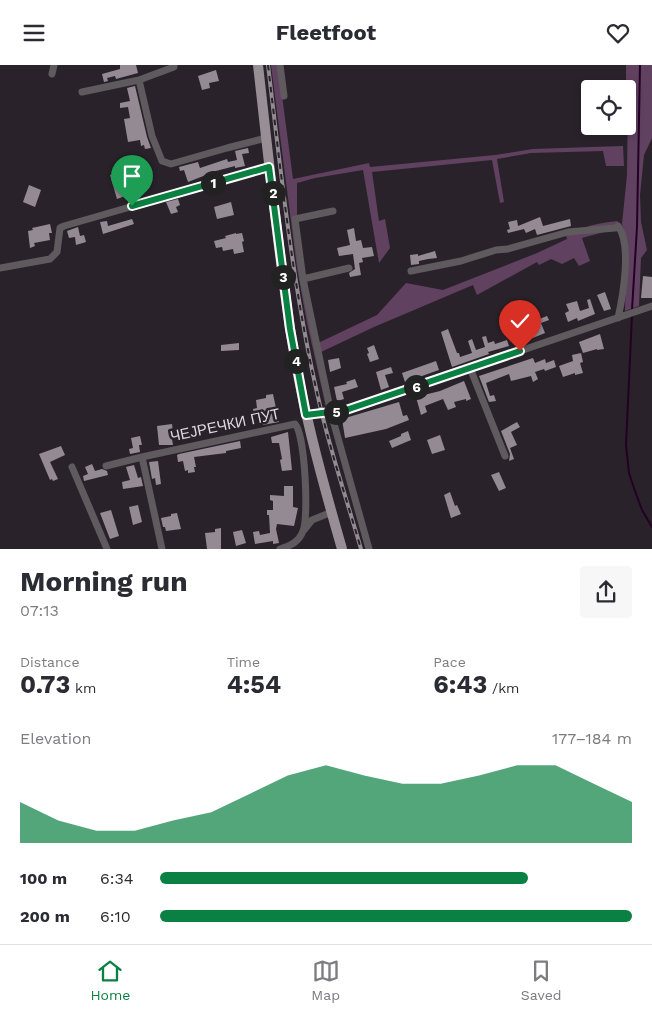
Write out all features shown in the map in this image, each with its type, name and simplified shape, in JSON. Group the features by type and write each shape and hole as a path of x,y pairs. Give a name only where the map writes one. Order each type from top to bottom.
{"main road":[{"path":"258,65 290,329 306,415 342,549"}],"street":[{"path":"52,74 54,65"},
{"path":"82,92 139,80 174,67 174,65"},
{"path":"280,65 284,96"},
{"path":"139,80 152,136 162,161 165,163 171,164 227,147 266,138"},
{"path":"0,268 50,259 57,252 58,233 64,226 269,167"},
{"path":"334,211 295,219 303,279 331,413 369,549"},
{"path":"411,271 461,261 568,232 615,228 618,226 622,233 625,252 624,290 618,318"},
{"path":"303,279 349,268"},
{"path":"306,415 331,413 379,399 652,306"},
{"path":"470,367 505,456"},
{"name":"ЧЕЈРЕЧКИ ПУТ","path":"106,466 295,424 301,439 305,482 304,530"},
{"path":"142,457 162,549"},
{"path":"72,467 107,549"},
{"path":"280,549 295,543 312,521 332,512"}],"shaded area":[{"path":"271,65 278,65 293,179 369,163 370,167 495,155 533,149 623,146 624,166 606,166 603,151 531,153 497,159 504,202 500,203 492,160 372,172 379,221 385,219 390,248 379,263 363,170 297,183 297,220 294,220 330,406 326,407 297,268"},
{"path":"626,65 652,65 652,138 644,155 640,195 641,222 647,250 641,258 639,306 625,311 627,241 622,224 627,175 627,135 636,135 636,80 626,80"},
{"path":"618,221 619,228 582,238 590,261 579,266 574,258 562,264 551,259 539,265 537,262 477,295 473,285 321,352 318,343 377,315 406,283 443,290 537,253 567,239 566,236 584,227"}],"building":[{"path":"120,65 136,65 138,73 116,79 115,76 107,78 108,81 104,82 102,74 120,69"},
{"path":"216,70 219,81 209,83 210,88 202,90 198,76"},
{"path":"135,86 151,148 145,149 144,145 141,146 140,140 128,142 124,119 130,118 128,107 120,108 120,103 130,101 127,88"},
{"path":"248,148 249,153 242,154 245,166 235,168 235,166 212,172 213,177 207,179 206,175 188,182 184,170 180,171 179,167 198,162 200,168 227,159 228,162 237,160 235,151"},
{"path":"127,171 129,177 125,178 129,191 127,192 128,195 117,199 110,175"},
{"path":"29,185 41,190 35,207 23,202"},
{"path":"178,199 180,205 176,207 178,212 171,214 166,202"},
{"path":"231,202 234,215 217,219 214,207"},
{"path":"540,217 543,226 570,219 571,226 537,235 535,229 526,233 524,229 508,233 507,230 510,229 508,222 517,220 518,226"},
{"path":"132,219 134,224 103,234 100,222 107,221 108,226"},
{"path":"50,224 52,233 49,233 50,240 34,243 35,246 30,248 28,231 33,230 32,228"},
{"path":"78,227 80,236 84,235 86,242 76,245 75,237 69,238 67,231"},
{"path":"354,228 356,241 361,240 363,248 372,247 374,256 362,258 363,262 359,263 361,275 350,277 349,273 355,269 353,254 339,256 337,248 350,245 347,230"},
{"path":"236,233 242,233 244,252 234,254 233,249 223,251 222,247 216,248 214,241"},
{"path":"435,251 437,258 419,261 419,264 411,265 410,255 418,254 418,256"},
{"path":"643,276 652,277 652,298 641,298"},
{"path":"605,292 611,309 604,311 597,295"},
{"path":"590,299 595,314 578,321 577,318 568,322 565,313 569,311 566,304 577,301 580,311 589,308 587,300"},
{"path":"529,309 534,321 547,316 549,320 541,323 545,333 528,340 525,331 508,337 505,332 521,326 520,322 525,320 522,312"},
{"path":"448,329 460,357 472,353 468,341 472,339 476,350 485,347 482,337 486,336 488,343 494,341 495,344 507,340 509,346 488,352 489,354 452,367 441,332"},
{"path":"600,334 604,349 583,353 579,342"},
{"path":"239,343 239,350 221,351 221,345"},
{"path":"374,345 379,359 370,362 367,348"},
{"path":"581,353 583,362 580,363 583,373 575,375 575,373 563,377 559,366 573,361 572,355"},
{"path":"339,358 341,368 330,372 328,360"},
{"path":"533,358 535,363 545,359 546,363 554,360 556,367 535,372 538,379 533,382 531,376 511,381 509,374 486,383 490,396 494,395 496,401 489,402 479,376"},
{"path":"436,361 439,370 405,382 402,373"},
{"path":"391,367 393,373 385,375 389,387 381,390 376,372"},
{"path":"355,379 358,387 342,392 344,399 337,401 334,387 347,384 346,382"},
{"path":"464,381 471,399 454,402 456,407 448,410 443,399 425,406 427,412 421,415 416,397 440,391"},
{"path":"273,394 279,422 263,425 261,415 254,415 253,409 257,408 256,400"},
{"path":"399,402 403,416 407,415 409,420 386,429 345,438 342,419"},
{"path":"517,422 520,427 511,432 517,445 510,448 514,459 509,461 510,454 501,431"},
{"path":"172,424 173,445 159,445 157,426"},
{"path":"408,431 411,440 392,448 389,441"},
{"path":"288,432 292,470 282,471 279,443 272,443 271,437"},
{"path":"440,435 445,450 432,454 427,440"},
{"path":"140,436 142,445 139,445 140,452 130,454 129,449 133,448 131,438"},
{"path":"240,441 241,448 226,451 226,453 194,457 195,472 188,473 188,470 185,471 183,461 178,462 177,455 179,454"},
{"path":"61,446 65,455 50,462 58,479 53,481 52,479 50,480 39,454"},
{"path":"158,461 161,484 156,485 155,478 152,479 149,462"},
{"path":"92,464 95,471 102,469 107,471 108,475 84,481 83,476 88,474 85,467"},
{"path":"134,465 138,478 141,477 143,486 123,489 122,482 130,480 126,467"},
{"path":"499,472 506,488 499,491 491,475"},
{"path":"284,486 293,486 293,507 298,508 294,526 277,524 276,529 279,543 273,544 273,541 255,544 253,532 259,531 260,535 270,533 267,510 273,510 273,501 270,500 270,495 284,496"},
{"path":"450,492 455,506 457,505 461,514 451,518 444,495"},
{"path":"138,505 142,522 133,525 129,507"},
{"path":"111,510 119,536 110,539 100,513"},
{"path":"177,513 181,529 166,531 161,518"},
{"path":"221,528 221,549 207,549 205,533 215,532 215,529"},
{"path":"242,530 246,543 236,546 233,532"}],"waterway":[{"path":"632,310 637,227 640,65"},
{"path":"632,315 626,445 629,473 642,510 652,527"}],"railway":[{"path":"268,65 296,284 312,371 326,431 361,549"}],"route":[{"path":"132,206 269,167 290,329 306,415 346,410 520,351"}]}
